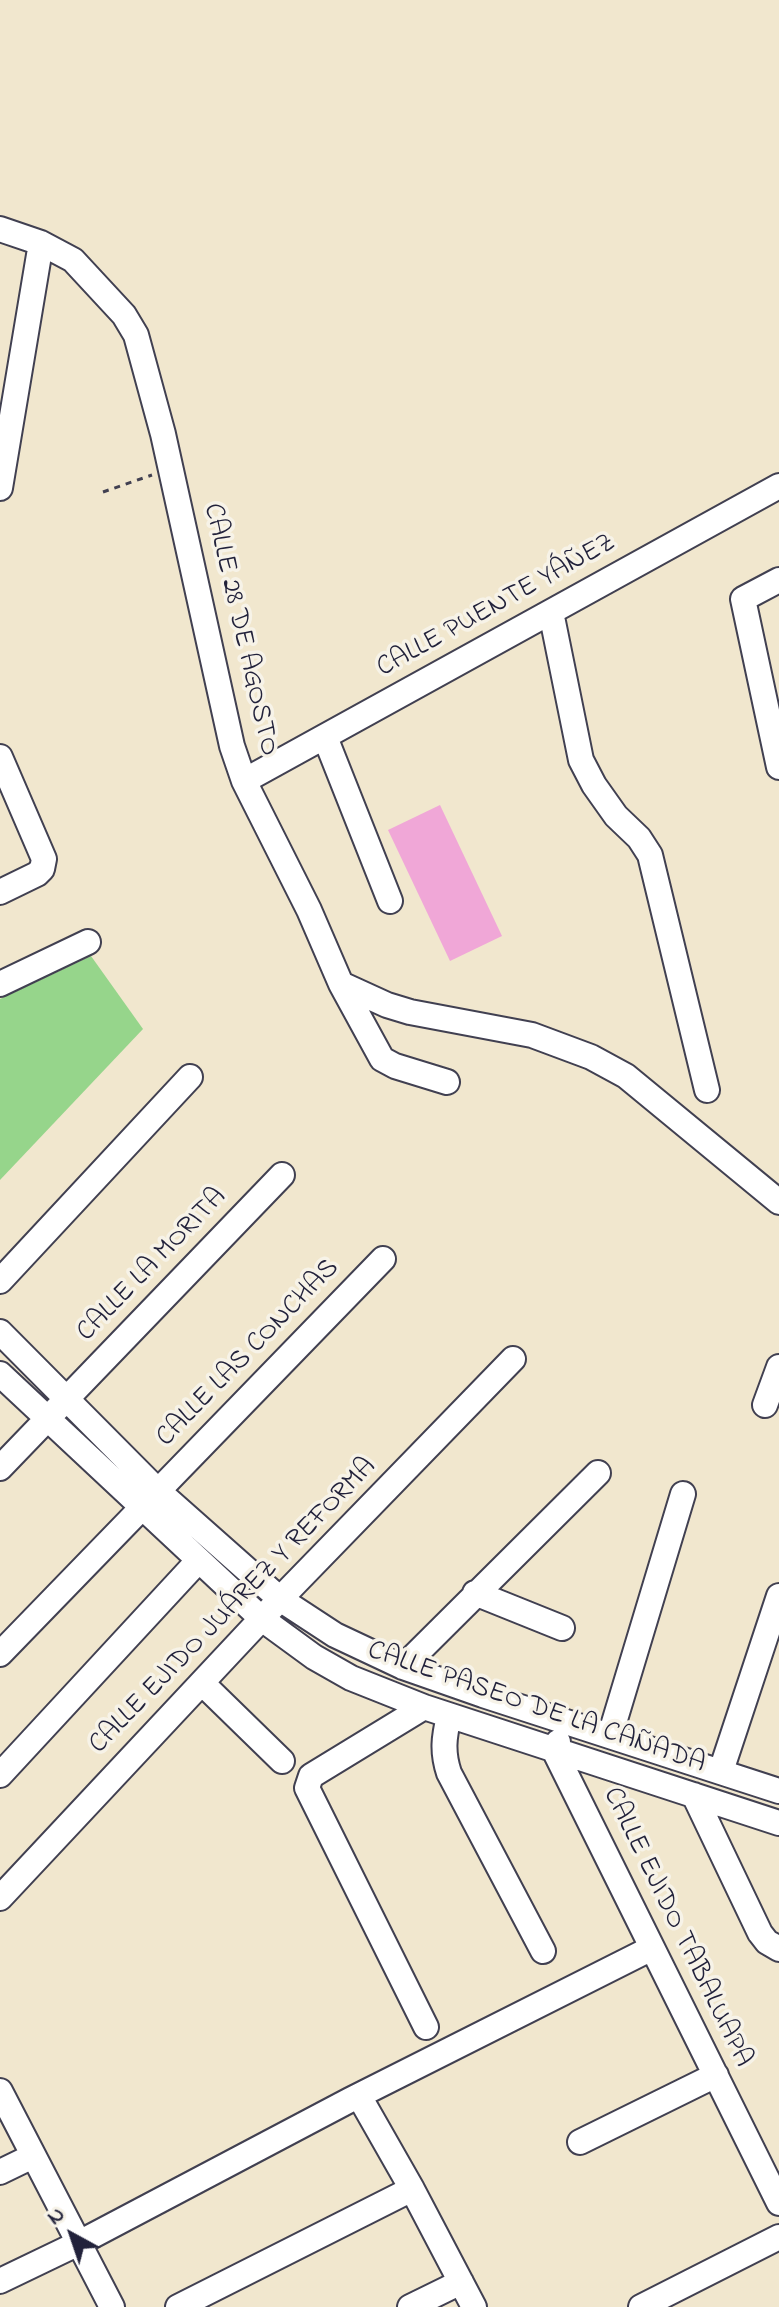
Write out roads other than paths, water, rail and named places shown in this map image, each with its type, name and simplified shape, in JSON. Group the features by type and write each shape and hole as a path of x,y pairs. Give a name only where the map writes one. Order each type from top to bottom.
{"street":[{"name":"CALLE 28 DE AGOSTO","path":"0,229 41,243 73,260 124,315 143,356 232,746 244,781 309,910 341,984 382,1059 447,1082"},
{"path":"0,488 9,383 41,243"},
{"name":"CALLE PUENTE YÁÑEZ","path":"244,781 779,486"},
{"path":"779,580 743,599 775,725 779,767"},
{"path":"551,612 581,760 616,816 639,838 650,855 707,1090"},
{"path":"325,737 390,901"},
{"path":"0,757 44,859 44,865 31,879 0,892"},
{"path":"0,984 88,942"},
{"path":"341,984 399,1009 532,1035 604,1063 626,1076 779,1202"},
{"path":"0,1281 190,1077"},
{"name":"CALLE LA MORITA","path":"0,1468 282,1175"},
{"name":"CALLE LAS CONCHAS","path":"0,1654 383,1259"},
{"path":"0,1332 67,1398 149,1498"},
{"name":"CALLE EJIDO JUÁREZ Y REFORMA","path":"0,1898 280,1599 513,1359"},
{"path":"765,1405 779,1367"},
{"name":"CALLE PASEO DE LA CAÑADA","path":"0,1374 47,1419 280,1599 335,1635 403,1667 779,1791"},
{"path":"403,1667 598,1473"},
{"path":"610,1736 683,1494"},
{"name":"CALLE PASEO DE LA CAÑADA","path":"149,1498 198,1561 262,1619 314,1657 351,1678 555,1752 779,1823"},
{"path":"0,1775 198,1561"},
{"path":"475,1593 562,1628"},
{"path":"721,1771 779,1596"},
{"path":"202,1683 282,1761"},
{"path":"424,1707 311,1776 307,1788 426,2027"},
{"path":"449,1716 443,1741 449,1773 543,1951"},
{"path":"555,1752 564,1720"},
{"name":"CALLE EJIDO TABALUAPA","path":"555,1752 779,2203"},
{"path":"694,1795 760,1933 779,1949"},
{"path":"0,2281 652,1948"},
{"path":"580,2142 716,2075"},
{"path":"0,2091 112,2307"},
{"path":"359,2096 474,2307"},
{"path":"0,2172 33,2156"},
{"path":"178,2307 412,2189"},
{"path":"641,2307 779,2237"},
{"path":"410,2307 461,2282"}]}
